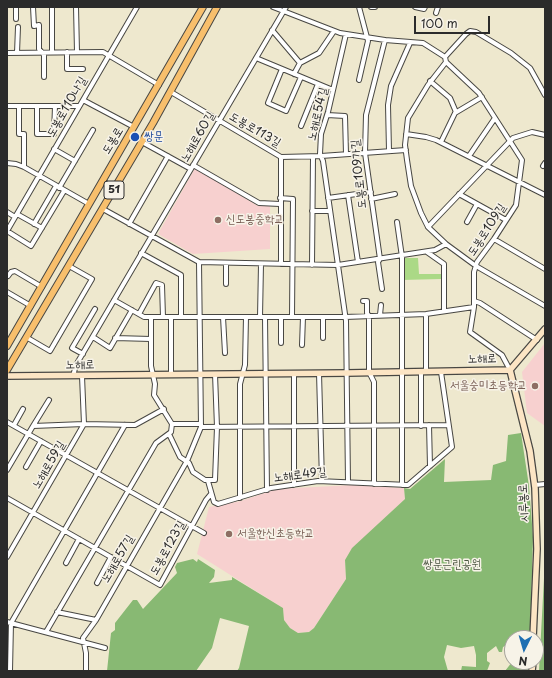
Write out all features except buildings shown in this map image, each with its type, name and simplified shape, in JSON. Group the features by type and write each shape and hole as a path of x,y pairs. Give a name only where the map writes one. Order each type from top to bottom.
{"main road":[{"name":"도봉로","path":"9,340 31,306 204,7"},
{"name":"51","path":"7,370 171,92 217,7"},
{"name":"노해로","path":"7,376 510,370 545,329"},
{"name":"시루봉로","path":"510,370 523,418 535,485 537,549 533,630"}],"street":[{"path":"16,7 16,19"},
{"path":"33,7 34,26 39,25 39,49 44,56 44,77"},
{"path":"52,7 52,52"},
{"path":"76,7 77,52"},
{"name":"도봉로110나길","path":"42,228 31,246 7,231 137,7"},
{"path":"273,7 284,9 334,31 346,34 427,44 445,56 446,62 430,81 411,110 408,118 406,150 411,186 428,227 446,244 476,266 545,306"},
{"path":"359,80 368,37 360,7"},
{"path":"415,7 424,9 425,7"},
{"path":"436,13 438,7"},
{"name":"노해로60길","path":"73,376 82,354 284,9"},
{"path":"18,27 18,52"},
{"path":"272,30 300,62"},
{"path":"294,74 300,62 319,53 334,31"},
{"path":"445,56 466,34 470,31 476,32 511,52 530,68 545,95"},
{"name":"노해로54길","path":"346,34 321,134 321,156 345,317 348,482"},
{"name":"도봉로109가길","path":"382,289 378,262 380,259 365,153 366,115 385,40"},
{"path":"390,151 388,105 391,86 410,43"},
{"path":"7,52 104,52 108,56 159,85"},
{"path":"67,52 67,69 83,69"},
{"path":"256,58 333,90"},
{"name":"도봉로109길","path":"446,62 471,84 482,97 522,160 516,205 476,266 474,272 474,307 470,332 502,355 510,370"},
{"path":"282,69 268,103 286,111 301,77"},
{"path":"430,81 450,98 456,112"},
{"path":"301,126 318,84"},
{"name":"도봉로113길","path":"171,92 281,157 321,156 406,150"},
{"path":"441,142 456,112 482,97"},
{"path":"83,100 134,127"},
{"path":"7,106 79,106"},
{"path":"19,106 19,134 24,134 24,167"},
{"name":"도봉로110나길","path":"37,106 37,134 54,134 54,106"},
{"path":"327,114 345,116 346,154"},
{"path":"469,156 495,118"},
{"path":"34,224 75,161 93,130"},
{"path":"428,227 513,138 532,132 545,135"},
{"path":"406,134 426,137 441,142 519,180 545,195"},
{"path":"142,142 192,167 259,204 280,204"},
{"path":"54,149 75,161"},
{"path":"130,224 168,156"},
{"path":"312,265 313,156"},
{"path":"281,157 281,264"},
{"path":"7,163 24,167 89,204"},
{"path":"7,212 42,228 64,191"},
{"path":"328,198 371,192"},
{"path":"371,199 394,194"},
{"path":"460,194 506,220"},
{"path":"348,195 358,262"},
{"path":"280,198 293,199 292,317"},
{"path":"467,222 477,204"},
{"path":"103,209 199,262 338,265 427,252 435,250 446,244"},
{"path":"312,211 330,211"},
{"path":"397,222 402,256 402,485"},
{"path":"494,239 545,269"},
{"path":"427,252 444,264 444,311"},
{"path":"141,253 181,275 180,317"},
{"path":"199,262 201,374"},
{"path":"226,263 226,284"},
{"path":"260,264 265,374 267,490"},
{"path":"26,337 50,351 92,279 69,266"},
{"path":"8,276 11,272 15,271 42,287"},
{"path":"139,314 156,283 162,285 162,317"},
{"path":"7,292 31,306"},
{"path":"114,300 144,317 345,317 426,314 474,307"},
{"path":"363,301 367,301 367,313 369,316 369,372 374,382 374,484"},
{"path":"474,301 480,303 537,340"},
{"path":"380,315 381,304"},
{"path":"82,354 72,348 95,309"},
{"path":"93,337 110,348 132,310"},
{"path":"421,426 426,314"},
{"path":"46,632 156,443 169,434 172,424 154,395 151,366 151,317"},
{"path":"170,375 171,317"},
{"path":"223,317 225,353"},
{"path":"240,498 240,384 245,365 246,317"},
{"path":"281,317 281,343"},
{"path":"302,345 303,317"},
{"path":"323,317 323,338"},
{"path":"116,338 151,339"},
{"name":"노해로49길","path":"211,494 214,502 218,504 267,490 322,481 408,486 452,447 441,372"},
{"path":"294,373 294,485"},
{"path":"319,373 322,481"},
{"name":"노해로57길","path":"84,642 83,638 96,620 187,461 202,425 201,374"},
{"path":"169,434 180,457 187,461 193,472 208,481 216,479 215,374"},
{"path":"82,376 84,424"},
{"path":"7,470 49,400"},
{"path":"23,409 9,424 204,533"},
{"path":"33,426 84,424 135,425 164,409"},
{"name":"노해로59길","path":"7,557 84,424"},
{"path":"172,424 216,427 448,425"},
{"path":"10,671 9,622 65,531 125,425"},
{"path":"429,426 430,466"},
{"path":"26,467 41,441"},
{"path":"208,481 211,494"},
{"path":"535,485 545,484"},
{"name":"도봉로123길","path":"7,498 160,585 206,500 211,494"},
{"path":"66,563 79,539"},
{"path":"97,583 110,557"},
{"path":"57,612 96,620"},
{"path":"9,622 104,648"},
{"path":"84,642 86,653 86,671"}],"shaded area":[{"name":"신도봉중학교","path":"195,168 258,206 270,206 270,249 193,254 158,234"},
{"name":"서울숭미초등학교","path":"545,343 545,426 527,413 522,372"},
{"path":"353,485 404,488 405,499 352,549 345,560 346,579 314,628 309,632 298,633 290,628 284,620 283,608 197,554 209,507 241,501 276,489"}],"green space":[{"path":"401,258 418,258 419,274 441,274 441,279 402,280"},
{"name":"쌍문근린공원","path":"521,433 529,486 533,537 530,630 504,630 504,646 502,652 499,652 496,646 487,653 487,661 490,663 487,671 461,671 462,666 476,667 474,646 461,648 447,645 444,657 448,671 237,671 249,626 220,618 212,648 196,671 107,671 111,633 115,630 115,623 133,600 137,600 143,609 177,573 175,567 177,563 193,559 197,562 198,559 215,570 214,577 209,583 232,580 232,577 283,608 284,620 290,628 298,633 309,632 314,628 346,579 345,560 352,548 405,499 404,488 410,489 445,459 444,482 491,480 493,465 506,461 508,435"},
{"path":"545,577 545,671 539,671 544,670 544,630 541,630"},
{"path":"506,670 530,670 530,671 505,671"}],"place":[{"name":"쌍문","path":"135,137"},
{"name":"신도봉중학교","path":"218,220"},
{"name":"서울숭미초등학교","path":"535,386"},
{"name":"서울한신초등학교","path":"229,534"}]}
